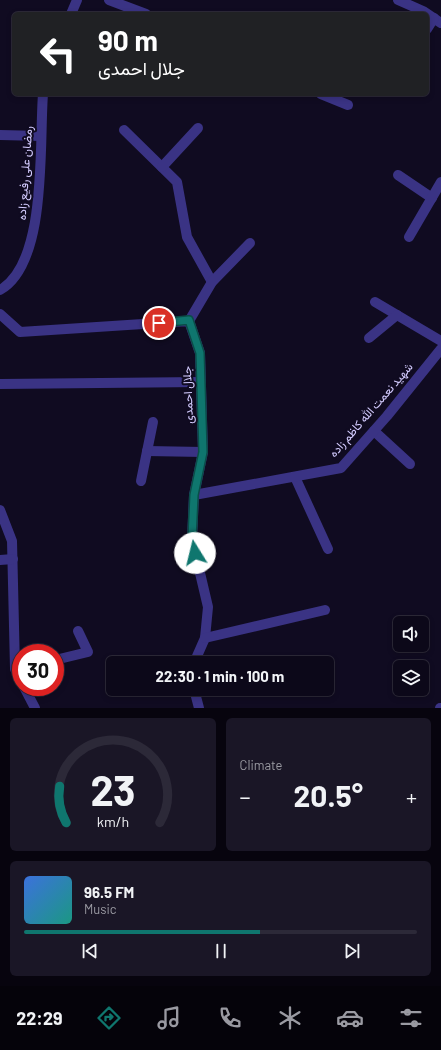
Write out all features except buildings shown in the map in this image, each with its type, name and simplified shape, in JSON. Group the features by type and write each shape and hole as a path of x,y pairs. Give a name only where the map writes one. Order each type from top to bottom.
{"street":[{"path":"72,12 77,0"},
{"path":"109,0 141,12"},
{"path":"398,0 424,12"},
{"path":"429,15 438,21 429,28"},
{"name":"رمضان علی رفیع زاده","path":"0,290 8,285 26,259 38,212 43,96"},
{"path":"326,96 348,106"},
{"path":"162,167 198,128"},
{"path":"124,130 177,182 187,237 212,282"},
{"path":"0,134 41,136"},
{"path":"398,175 432,198"},
{"path":"409,238 441,182"},
{"path":"0,314 20,332 189,320 212,282 250,243"},
{"path":"375,302 441,340"},
{"path":"369,338 397,315"},
{"name":"جلال احمدی","path":"189,320 200,353 203,452 194,495 192,539 208,607 205,638 197,656"},
{"name":"شهید نعمت الله کاظم زاده","path":"194,495 341,468 374,431 441,349"},
{"path":"0,384 201,382"},
{"path":"141,481 152,422"},
{"path":"374,431 410,464"},
{"path":"147,451 203,452"},
{"path":"295,477 328,549"},
{"path":"0,510 12,540 17,644"},
{"path":"0,560 13,559"},
{"path":"205,638 325,610"},
{"path":"64,658 88,652 78,632"},
{"path":"29,696 35,708"},
{"path":"196,696 199,708"}],"route":[{"path":"159,323 189,320 200,353 203,452 194,495 192,539 195,553"}]}
